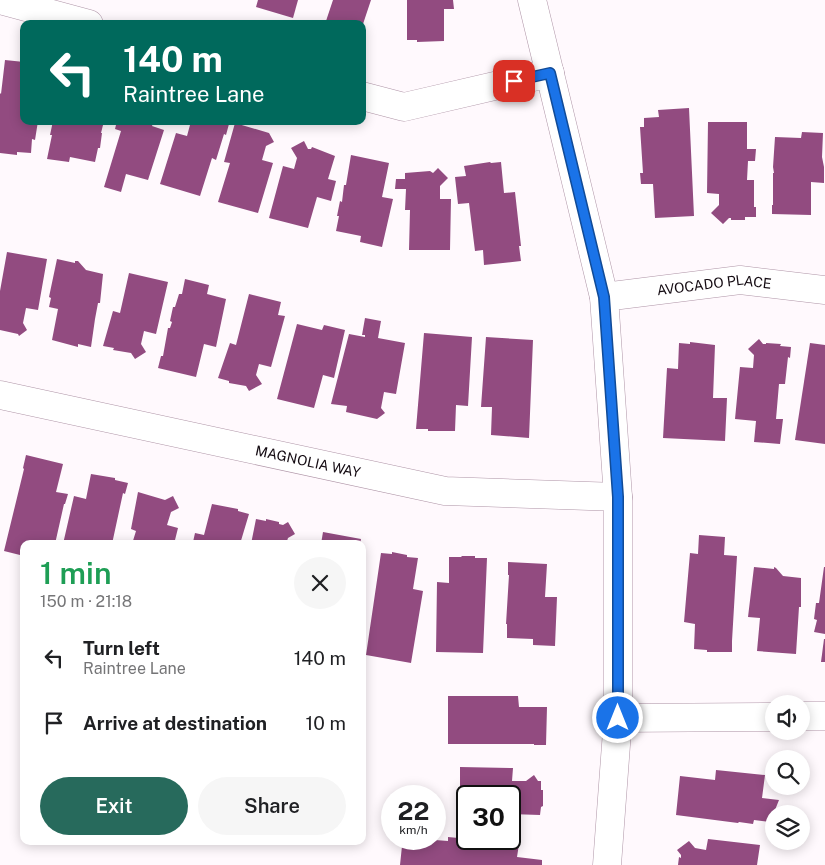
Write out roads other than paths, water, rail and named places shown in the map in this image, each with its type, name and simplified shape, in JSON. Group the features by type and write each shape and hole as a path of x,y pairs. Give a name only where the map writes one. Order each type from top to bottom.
{"street":[{"path":"0,0 73,20"},
{"path":"532,0 604,297 618,497 618,718 607,865"},
{"path":"366,97 404,107 550,73"},
{"name":"AVOCADO PLACE","path":"604,297 740,280 825,290"},
{"name":"MAGNOLIA WAY","path":"0,395 446,491 618,497"},
{"path":"810,716 825,716"},
{"path":"618,718 765,717"}]}
